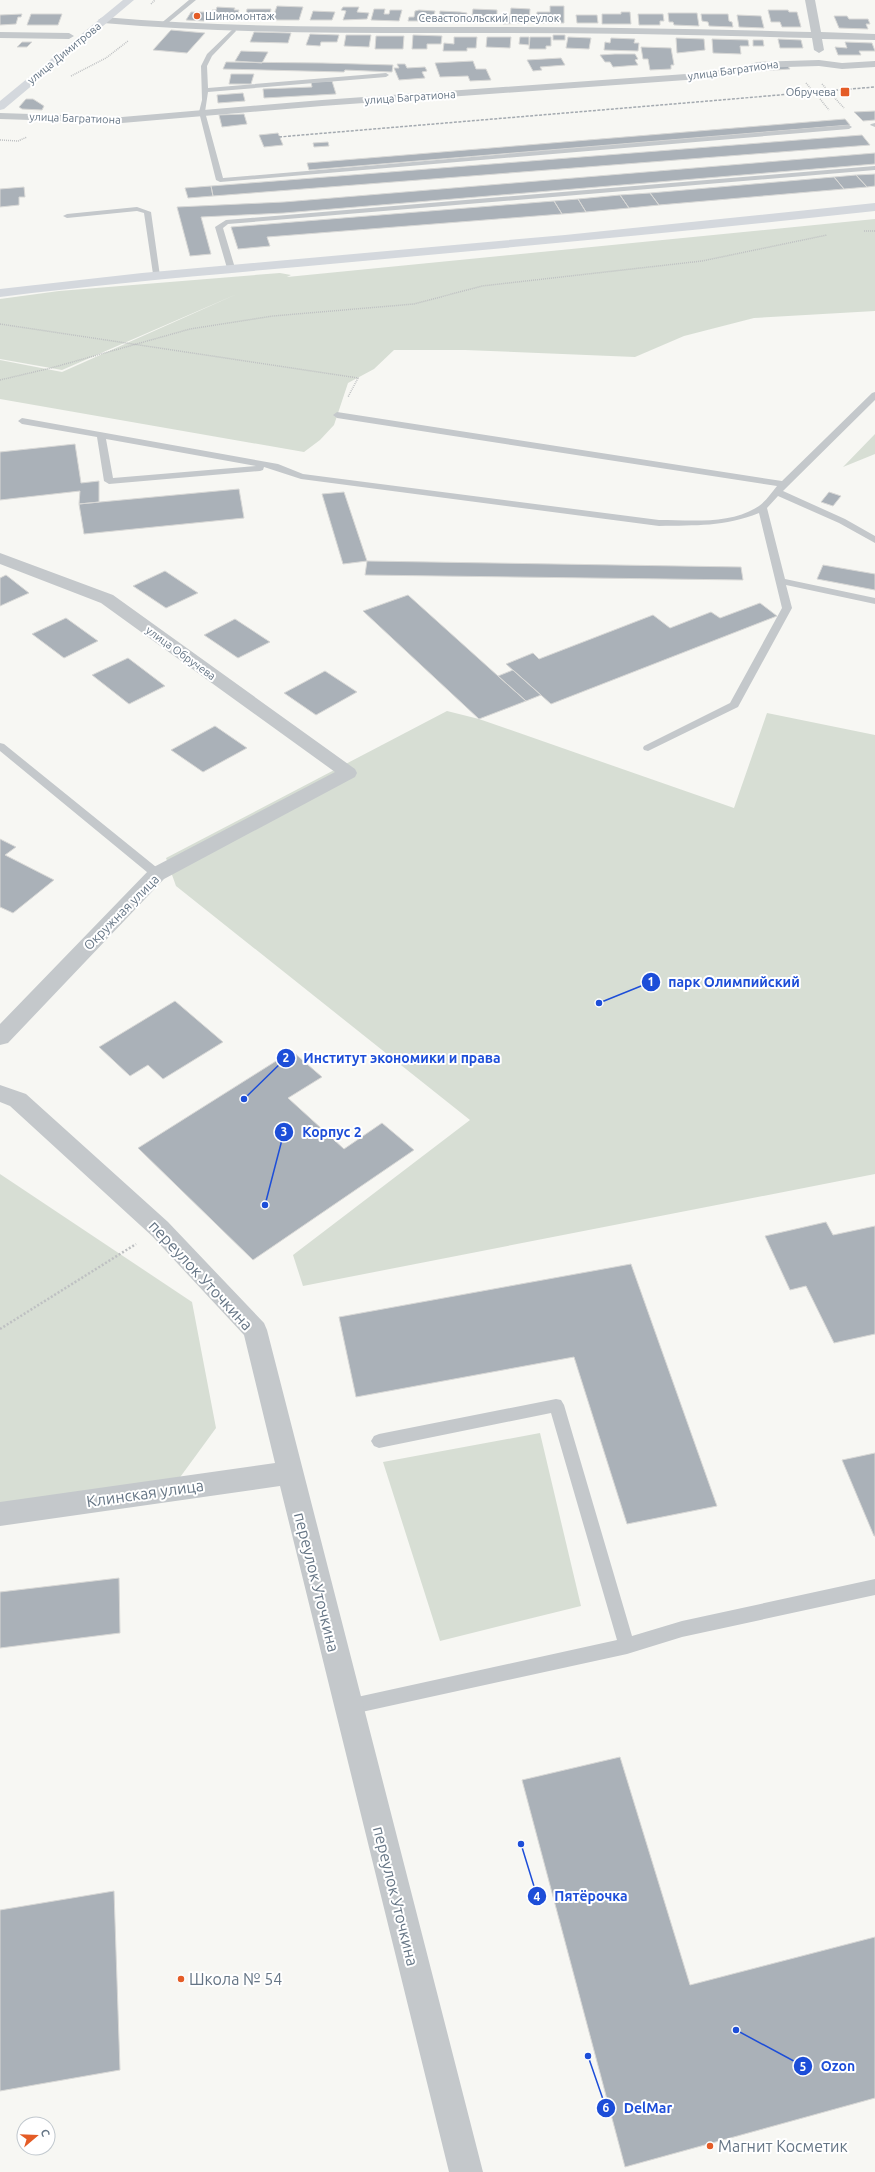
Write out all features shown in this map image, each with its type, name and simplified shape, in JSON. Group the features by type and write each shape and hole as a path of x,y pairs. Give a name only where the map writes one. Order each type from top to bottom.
{"street":[{"name":"улица Димитрова","path":"25,71 115,0"},
{"name":"улица Димитрова","path":"0,107 103,20 129,0"},
{"path":"810,0 817,35 819,63"},
{"name":"Севастопольский переулок","path":"103,20 162,26 234,30 519,30 875,37"},
{"path":"0,35 69,36"},
{"name":"улица Багратиона","path":"0,116 109,120 686,77 735,71 758,65 819,63 842,66 875,64"},
{"path":"0,293 125,277 695,227 875,207"},
{"path":"0,280 125,277"},
{"name":"улица Обручева","path":"0,558 106,599 348,773"},
{"name":"Окружная улица","path":"0,1037 156,874 348,773"},
{"name":"переулок Уточкина","path":"0,1093 18,1100 160,1229 256,1330 348,1707 466,2172"},
{"name":"Клинская улица","path":"0,1514 290,1473"}],"lane":[{"path":"162,26 193,0"},
{"path":"234,30 209,54 204,66 205,90 202,112 220,180 848,127"},
{"path":"205,90 386,75"},
{"path":"231,268 219,227 226,222 875,168"},
{"path":"67,216 137,209 147,212 157,274"},
{"path":"22,421 278,467 301,476 659,523 708,522 735,519 762,508 784,484 861,411 875,395"},
{"path":"861,411 875,410"},
{"path":"337,415 784,484"},
{"path":"101,435 109,481 278,467"},
{"path":"776,492 842,521 875,540"},
{"path":"648,748 734,705 787,608 762,508"},
{"path":"780,581 875,601"},
{"path":"0,746 156,874"},
{"path":"379,1440 556,1405 627,1646"},
{"path":"348,1707 627,1646 682,1629 875,1587"}],"path":[{"path":"68,78 106,58 149,25"},
{"path":"820,82 838,101"},
{"path":"820,99 832,114"},
{"path":"861,231 875,231"},
{"path":"0,380 198,328 273,316 373,309 414,304 482,286 702,261 832,234"},
{"path":"0,324 358,378 337,415"},
{"path":"0,1329 160,1229"}],"shaded area":[{"path":"875,219 875,311 754,318 684,336 635,357 465,350 394,350 374,369 348,383 334,425 320,440 304,452 0,399 0,360 62,372 237,294 62,370 0,359 0,299 59,291 280,273 291,275 287,277"},
{"path":"875,434 875,454 843,467"},
{"path":"447,711 479,719 734,808 767,713 875,735 875,1174 303,1286 293,1255 470,1120 176,886 166,858"},
{"path":"0,1174 192,1302 216,1428 162,1502 0,1525"},
{"path":"540,1433 581,1606 440,1641 383,1462"}],"building":[{"path":"277,6 303,7 299,20 272,20"},
{"path":"550,6 564,6 564,23 536,23 537,12 550,12"},
{"path":"217,7 235,8 234,10 239,10 236,19 209,18 212,10 216,10"},
{"path":"343,7 359,7 357,12 369,13 367,19 343,20 346,11 341,10"},
{"path":"511,8 530,9 529,23 503,24 504,16 510,16"},
{"path":"247,9 271,9 269,20 245,20"},
{"path":"374,9 385,9 384,14 389,14 390,10 402,10 399,21 371,20"},
{"path":"473,9 497,10 497,18 500,18 500,22 471,22"},
{"path":"768,10 788,10 789,12 797,12 801,27 782,27 780,22 771,22"},
{"path":"313,11 335,12 332,20 310,20"},
{"path":"415,11 435,11 434,16 431,16 430,21 408,21 409,17 414,17"},
{"path":"440,11 467,13 466,16 462,16 462,22 439,22"},
{"path":"191,12 209,12 204,21 186,20"},
{"path":"621,12 630,12 631,24 602,24 602,14 621,14"},
{"path":"668,13 697,13 699,26 674,25 673,22 669,22"},
{"path":"22,14 21,17 18,17 16,24 0,25 0,15"},
{"path":"31,14 62,14 58,25 27,25"},
{"path":"638,14 663,14 664,21 660,21 660,25 639,25"},
{"path":"701,14 728,14 729,21 732,22 733,27 709,26 708,22 702,21"},
{"path":"576,15 597,15 598,23 577,23"},
{"path":"737,15 761,16 764,28 739,27"},
{"path":"834,16 847,16 849,19 868,19 870,24 866,24 868,29 839,28"},
{"path":"171,30 205,33 187,53 153,50"},
{"path":"254,32 291,33 288,43 250,42"},
{"path":"310,34 339,35 337,42 321,42 320,46 306,45"},
{"path":"346,35 371,35 369,47 344,46"},
{"path":"413,35 442,36 441,44 427,44 427,49 412,49"},
{"path":"553,35 565,35 565,40 553,40"},
{"path":"376,36 404,36 403,49 375,49"},
{"path":"454,37 477,37 476,48 467,48 467,51 443,51 444,43 454,44"},
{"path":"487,37 511,37 510,48 486,47"},
{"path":"520,37 529,37 529,45 519,44"},
{"path":"530,37 551,37 551,46 546,46 546,49 529,49"},
{"path":"568,37 591,38 589,49 566,48"},
{"path":"611,38 635,39 634,43 639,43 638,51 604,50 605,42 610,43"},
{"path":"676,38 704,39 705,50 677,53"},
{"path":"712,39 748,40 749,46 740,46 741,54 713,53"},
{"path":"778,39 801,40 803,48 780,48"},
{"path":"753,40 763,40 764,46 753,46"},
{"path":"22,42 32,42 27,47 17,47"},
{"path":"845,42 872,43 875,51 859,51 861,55 838,55 835,47 847,48"},
{"path":"641,47 671,48 674,65 671,65 671,69 650,70 648,59 643,59"},
{"path":"241,51 268,52 262,63 235,61"},
{"path":"635,54 638,59 635,60 638,65 613,67 610,62 605,62 600,55"},
{"path":"561,58 565,65 540,67 542,70 533,71 527,60"},
{"path":"473,61 476,69 486,69 491,80 470,81 468,76 440,77 435,63"},
{"path":"226,62 393,65 392,72 345,70 344,72 223,69"},
{"path":"397,64 405,64 407,68 425,67 427,71 422,72 425,78 399,80 394,68 399,68"},
{"path":"787,65 790,69 761,71 757,66"},
{"path":"231,74 254,74 251,84 229,84"},
{"path":"332,81 336,94 264,98 263,89 312,87 311,82"},
{"path":"243,93 245,101 218,103 217,95"},
{"path":"26,99 33,99 44,106 42,110 22,109 19,107"},
{"path":"875,111 875,120 863,121 854,112"},
{"path":"244,114 247,124 222,127 219,115"},
{"path":"845,119 850,125 309,170 307,163"},
{"path":"278,133 283,145 264,147 259,135"},
{"path":"862,135 870,145 213,196 211,186"},
{"path":"328,142 329,146 314,147 313,143"},
{"path":"875,153 875,164 284,213 201,217 211,254 190,256 177,207 284,202"},
{"path":"875,174 875,186 867,187 856,175"},
{"path":"856,175 867,187 844,189 834,177"},
{"path":"834,177 844,189 659,205 650,193"},
{"path":"211,186 213,196 188,198 185,188"},
{"path":"24,187 25,197 19,197 19,205 0,207 0,189"},
{"path":"650,193 659,205 629,208 620,195"},
{"path":"620,195 629,208 586,212 578,199"},
{"path":"578,199 586,212 562,214 554,201"},
{"path":"554,201 562,214 267,237 270,246 238,249 231,227"},
{"path":"75,444 81,483 99,481 99,502 79,504 80,491 0,500 0,452"},
{"path":"239,489 244,518 84,534 79,504"},
{"path":"344,492 367,561 343,564 322,494"},
{"path":"829,492 841,496 833,506 821,502"},
{"path":"367,561 741,567 743,580 365,575"},
{"path":"823,565 875,574 875,590 817,579"},
{"path":"165,571 198,593 166,608 133,586"},
{"path":"6,575 29,593 0,606 0,578"},
{"path":"408,595 526,701 479,719 363,611"},
{"path":"760,603 777,616 551,704 506,664 533,653 539,659 653,615 670,628 711,612 720,618"},
{"path":"66,618 98,641 64,658 32,634"},
{"path":"235,619 270,642 238,658 204,635"},
{"path":"128,658 165,686 129,704 92,675"},
{"path":"513,670 541,695 526,701 498,676"},
{"path":"325,671 357,692 316,715 284,693"},
{"path":"215,726 247,748 203,772 171,750"},
{"path":"0,839 16,847 5,855 54,880 13,913 0,907"},
{"path":"175,1001 223,1042 163,1079 148,1065 130,1076 99,1047"},
{"path":"292,1051 322,1077 288,1098 344,1149 382,1123 414,1150 253,1260 138,1148"},
{"path":"826,1222 833,1235 875,1226 875,1334 834,1343 806,1286 790,1290 765,1236"},
{"path":"631,1264 717,1506 627,1524 574,1357 356,1397 339,1317"},
{"path":"875,1453 875,1536 874,1536 842,1460"},
{"path":"119,1578 120,1633 0,1648 0,1592"},
{"path":"620,1757 690,1985 875,1937 875,2098 625,2167 522,1780"},
{"path":"114,1891 120,2070 0,2091 0,1910"}],"railway":[{"path":"279,137 875,87"}],"place":[{"name":"Шиномонтаж","path":"197,16"},
{"name":"Обручева","path":"845,92"},
{"name":"парк Олимпийский","path":"599,1003"},
{"name":"Институт экономики и права","path":"244,1099"},
{"name":"Корпус 2","path":"265,1205"},
{"name":"Пятёрочка","path":"521,1844"},
{"name":"Школа № 54","path":"181,1979"},
{"name":"Ozon","path":"736,2030"},
{"name":"DelMar","path":"588,2056"},
{"name":"Магнит Косметик","path":"710,2146"}]}
